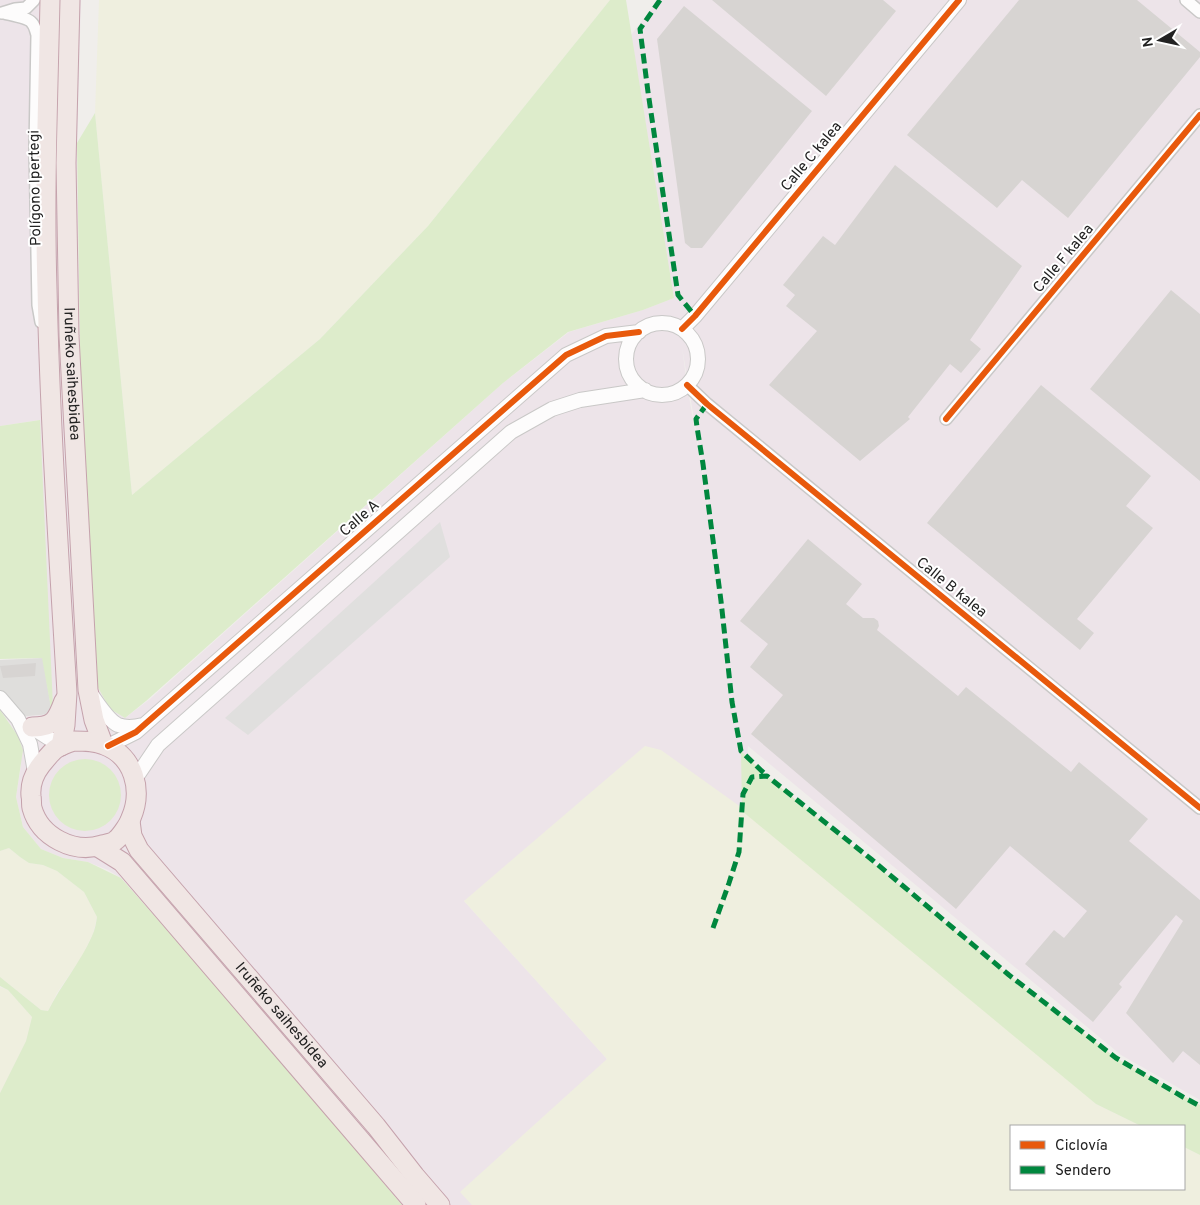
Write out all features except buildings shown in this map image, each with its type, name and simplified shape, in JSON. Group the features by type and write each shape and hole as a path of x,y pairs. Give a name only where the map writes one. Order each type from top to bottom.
{"highway":[{"name":"Iruñeko saihesbidea","path":"50,0 46,172 46,288 67,692 65,725 61,746"},
{"name":"Iruñeko saihesbidea","path":"70,0 66,163 69,336 88,690 94,720 105,745"},
{"name":"Iruñeko saihesbidea","path":"25,723 44,727 54,722 60,714 67,692"},
{"path":"74,741 89,741 105,745 120,755 129,766 135,779 136,808 130,821 116,841 98,847 70,846 53,838 40,825 32,808 31,790 35,772 53,751 74,741"},
{"name":"Iruñeko saihesbidea","path":"130,821 132,836 139,850 376,1126 440,1205"},
{"name":"Iruñeko saihesbidea","path":"98,847 122,862 416,1205"}],"street":[{"name":"Polígono Ipertegi","path":"2,13 26,8 34,0"},
{"name":"Calle C kalea","path":"682,329 695,316 959,0"},
{"path":"1186,0 1199,9"},
{"name":"Polígono Ipertegi","path":"2,13 28,19 33,24 37,35 35,148 38,305 51,383"},
{"name":"Calle F kalea","path":"946,419 1200,115"},
{"path":"660,323 682,329 689,335 697,351 697,370 693,378 680,391 671,394 653,394 637,385 631,377 627,358 628,348 632,339 646,327 660,323"},
{"name":"Calle A","path":"105,745 136,732 566,355 606,336 639,332"},
{"name":"Calle B kalea","path":"687,385 707,404 1200,808"},
{"path":"135,779 158,745 511,432 552,409 580,400 645,390"},
{"path":"88,690 100,708 117,724 131,727 143,726"},
{"path":"0,698 25,723 61,746"},
{"path":"25,723 35,772"}],"shaded area":[{"path":"0,0 81,0 77,143 81,414 96,684 110,709 125,718 150,699 503,383 569,332 643,310 674,298 631,35 658,0 1200,0 1200,1100 1121,1055 748,746 742,811 464,901 607,1059 574,1205 402,1205 253,1027 121,878 108,870 88,862 63,858 41,849 23,827 16,797 21,765 18,736 6,718 52,714 39,420 0,426","holes":["682,347 714,540 687,385"]},
{"path":"440,522 450,557 248,735 225,718"},
{"path":"43,658 52,714 6,718 0,710 0,660"}],"green space":[{"path":"99,0 610,0 428,226 320,339 132,495 95,113"},
{"path":"610,0 626,0 674,298 643,310 568,332 503,383 146,701 125,718 110,709 96,684 81,414 77,143 95,113 132,495 320,339 428,226"},
{"path":"40,420 52,714 42,658 0,659 0,426"},
{"path":"0,710 18,736 23,750 16,797 23,827 41,849 63,858 88,862 121,878 253,1027 402,1205 0,1205 0,1093 26,1041 32,1017 8,990 0,986 0,977 41,1010 48,1011 87,946 94,931 97,917 84,892 57,871 43,865 29,863 9,848 0,851"},
{"path":"645,746 661,750 759,820 1096,1104 1139,1125 1010,1125 1010,1190 1185,1190 1185,1148 1200,1155 1200,1205 472,1205 460,1192 607,1059 464,901"},
{"path":"741,751 767,776 1009,975 1116,1058 1200,1105 1200,1155 1185,1148 1185,1125 1139,1125 1096,1104 742,811"},
{"path":"92,759 111,769 119,781 121,795 119,809 111,821 99,829 78,831 59,821 51,809 49,788 59,769 71,761"},
{"path":"9,848 29,863 43,865 57,871 84,892 97,917 93,934 81,958 57,993 48,1011 41,1010 0,977 0,851"},
{"path":"0,987 8,990 32,1017 26,1041 0,1093"}],"marked path":[{"path":"660,0 640,29 678,295 695,316"},
{"path":"707,404 696,419 721,601 732,702 741,751 767,776"},
{"path":"713,928 739,852 743,794 752,777 767,776 871,859 1009,975 1116,1058 1200,1106"}],"cycle path":[{"path":"682,329 695,316 959,0"},
{"path":"946,419 1200,115"},
{"path":"108,746 136,732 566,355 606,336 639,332"},
{"path":"687,385 707,404 1200,808"}]}
